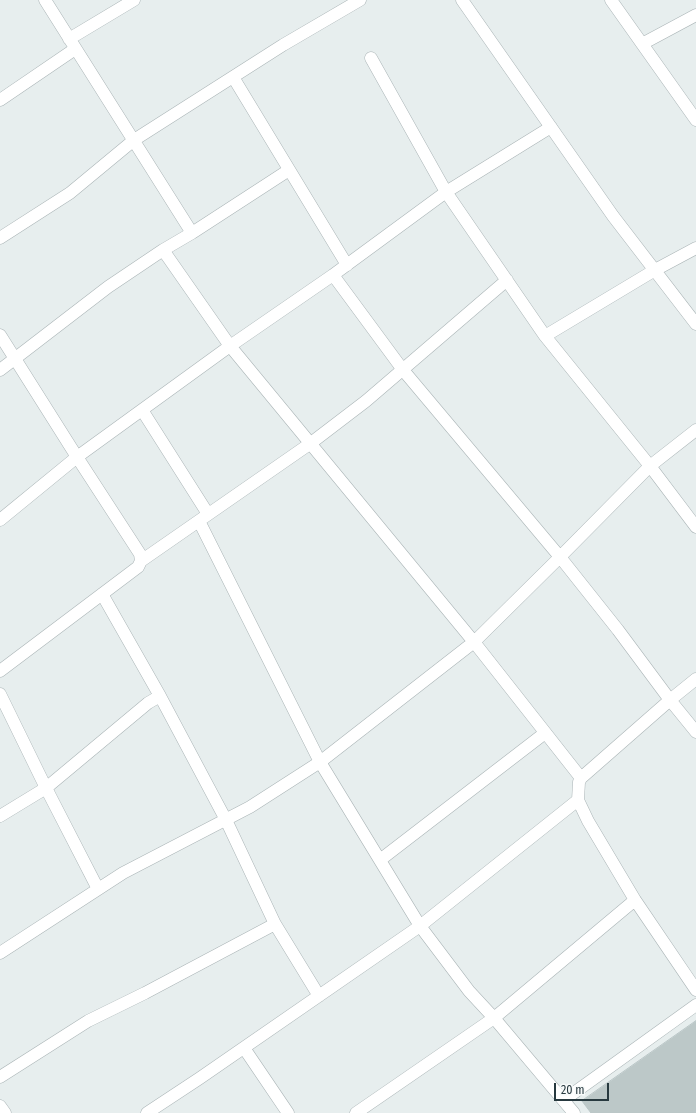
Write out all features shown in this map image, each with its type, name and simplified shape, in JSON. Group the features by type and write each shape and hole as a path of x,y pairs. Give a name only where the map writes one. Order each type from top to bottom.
{"street":[{"path":"45,0 192,233"},
{"path":"0,100 72,44 134,0"},
{"path":"0,238 70,193 134,140 283,45 360,0"},
{"path":"462,0 613,216 696,324"},
{"path":"611,0 696,120"},
{"path":"642,44 696,15"},
{"path":"371,58 446,192 545,336 650,466 696,527"},
{"path":"233,77 347,265"},
{"path":"0,520 77,457 230,346 334,275 446,192 551,127"},
{"path":"0,370 108,287 163,250 289,170"},
{"path":"545,336 655,270 696,248"},
{"path":"163,250 230,346 474,642 580,778"},
{"path":"334,275 402,370 560,557 696,732"},
{"path":"0,671 138,567 141,561 311,443 366,401 507,280"},
{"path":"0,335 140,554 141,561"},
{"path":"142,410 204,518 320,762 420,926 469,991 564,1100 571,1112"},
{"path":"0,953 123,873 250,808 320,762 474,642 650,466 696,430"},
{"path":"102,594 160,696 226,820 275,924 319,996"},
{"path":"696,679 580,778 578,800 588,821 635,900 696,990"},
{"path":"0,694 98,889"},
{"path":"0,816 46,788 148,703 160,696"},
{"path":"380,860 545,733"},
{"path":"147,1113 420,926 578,800"},
{"path":"356,1113 494,1018 635,900"},
{"path":"0,1077 88,1021 145,994 275,924"},
{"path":"564,1100 696,1005"},
{"path":"244,1048 288,1113"},
{"path":"0,1106 5,1113"}],"building":[{"path":"696,1021 696,1113 591,1113 582,1101"}]}
